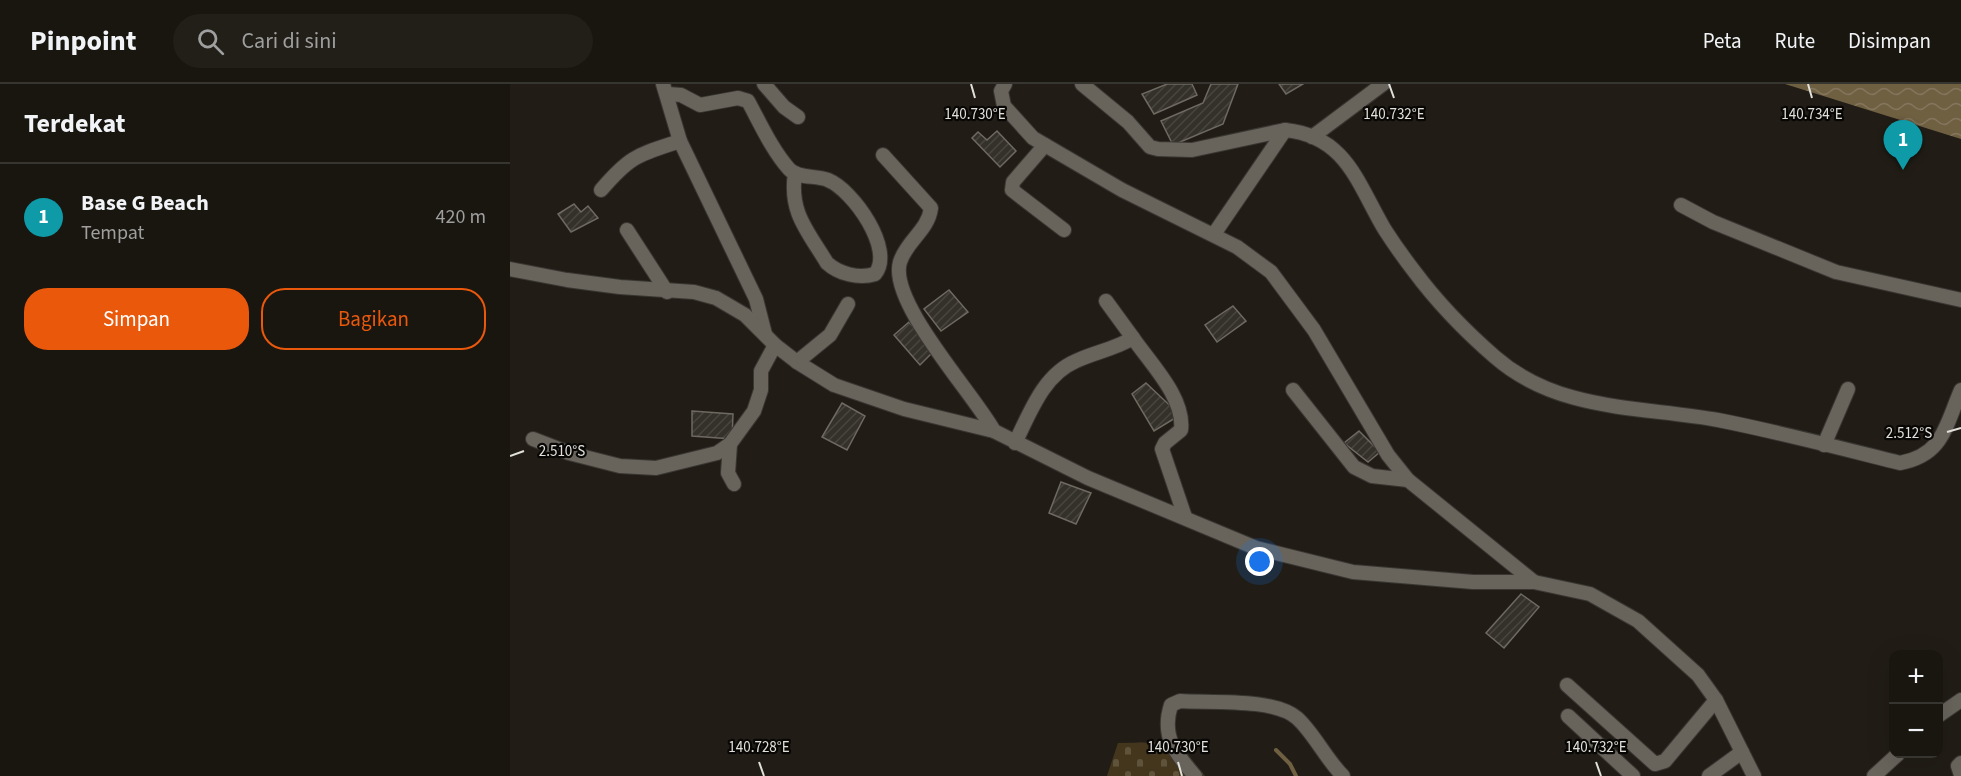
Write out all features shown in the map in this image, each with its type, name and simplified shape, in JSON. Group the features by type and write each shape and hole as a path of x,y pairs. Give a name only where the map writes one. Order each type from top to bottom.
{"street":[{"path":"764,84 784,107 798,117"},
{"path":"1082,84 1128,122 1150,147 1192,150 1285,130 1312,137 1341,156 1352,168 1385,229 1414,271 1451,314 1495,357 1534,384 1551,392 1590,403 1719,421 1900,463 1918,459 1930,452 1942,434 1961,390"},
{"path":"1312,137 1383,84"},
{"path":"1000,86 1004,106 1033,138 1122,190 1238,247 1271,272 1314,330 1388,455 1408,480 1534,582"},
{"path":"533,439 569,453 620,466 656,468 717,453 730,444 754,411 761,390 761,371 770,340 756,298 680,141 665,89"},
{"path":"665,89 700,105 738,98 748,101 790,170 828,180 854,201 868,222 879,248 882,262 875,274 864,277 833,268 827,262 797,213 793,199 795,173"},
{"path":"1214,234 1285,130"},
{"path":"601,190 624,163 640,154 680,141"},
{"path":"1045,146 1013,182 1012,190 1064,230"},
{"path":"883,155 931,207 927,224 911,242 900,263 903,293 919,323 994,431"},
{"path":"1681,205 1713,222 1836,272 1961,300"},
{"path":"627,230 667,292"},
{"path":"510,269 567,280 667,292 694,292 716,298 745,315 797,362 834,385 868,398 994,431 1088,478 1256,548 1353,572 1473,582 1534,582 1590,594 1638,621 1698,675 1716,700 1754,776"},
{"path":"1106,302 1176,401 1182,422 1180,430 1165,443 1162,449 1185,517"},
{"path":"797,362 830,335 848,304"},
{"path":"1015,443 1036,401 1056,374 1076,361 1121,346 1133,338"},
{"path":"1824,445 1848,389"},
{"path":"1293,390 1354,468 1372,476 1408,480"},
{"path":"730,444 728,473 734,484"},
{"path":"1567,685 1655,764 1665,760 1716,700"},
{"path":"1943,712 1961,699"},
{"path":"1195,776 1176,755 1166,723 1171,705 1180,701 1267,705 1283,710 1297,718 1328,762 1343,776"},
{"path":"1568,716 1633,776"},
{"path":"1709,776 1742,752"},
{"path":"1874,776 1893,758"},
{"path":"1961,763 1958,766 1961,775"}],"green space":[{"path":"1178,742 1205,776 1107,776 1118,743"}],"water":[{"path":"1785,84 1961,84 1961,139"}],"building":[{"path":"1167,84 1192,84 1197,95 1154,114 1142,94"},
{"path":"1211,84 1238,84 1223,124 1173,145 1161,121 1203,103"},
{"path":"1279,84 1303,84 1286,94"},
{"path":"997,131 1016,151 1000,167 972,138 978,132 987,140"},
{"path":"574,204 581,212 588,206 598,218 571,232 558,214"},
{"path":"949,290 968,312 941,331 924,309"},
{"path":"1233,306 1246,321 1217,342 1205,325"},
{"path":"909,322 934,351 920,365 894,335"},
{"path":"1146,383 1180,415 1154,431 1132,394"},
{"path":"842,403 865,416 847,450 822,437"},
{"path":"692,411 733,414 732,439 692,436"},
{"path":"1359,431 1380,452 1368,462 1344,443"},
{"path":"1061,482 1091,493 1076,524 1049,513"},
{"path":"1521,594 1539,607 1504,648 1486,633"}],"waterway":[{"path":"1276,750 1290,764 1296,776"}],"place":[{"name":"Base G Beach","path":"1903,170"}]}
